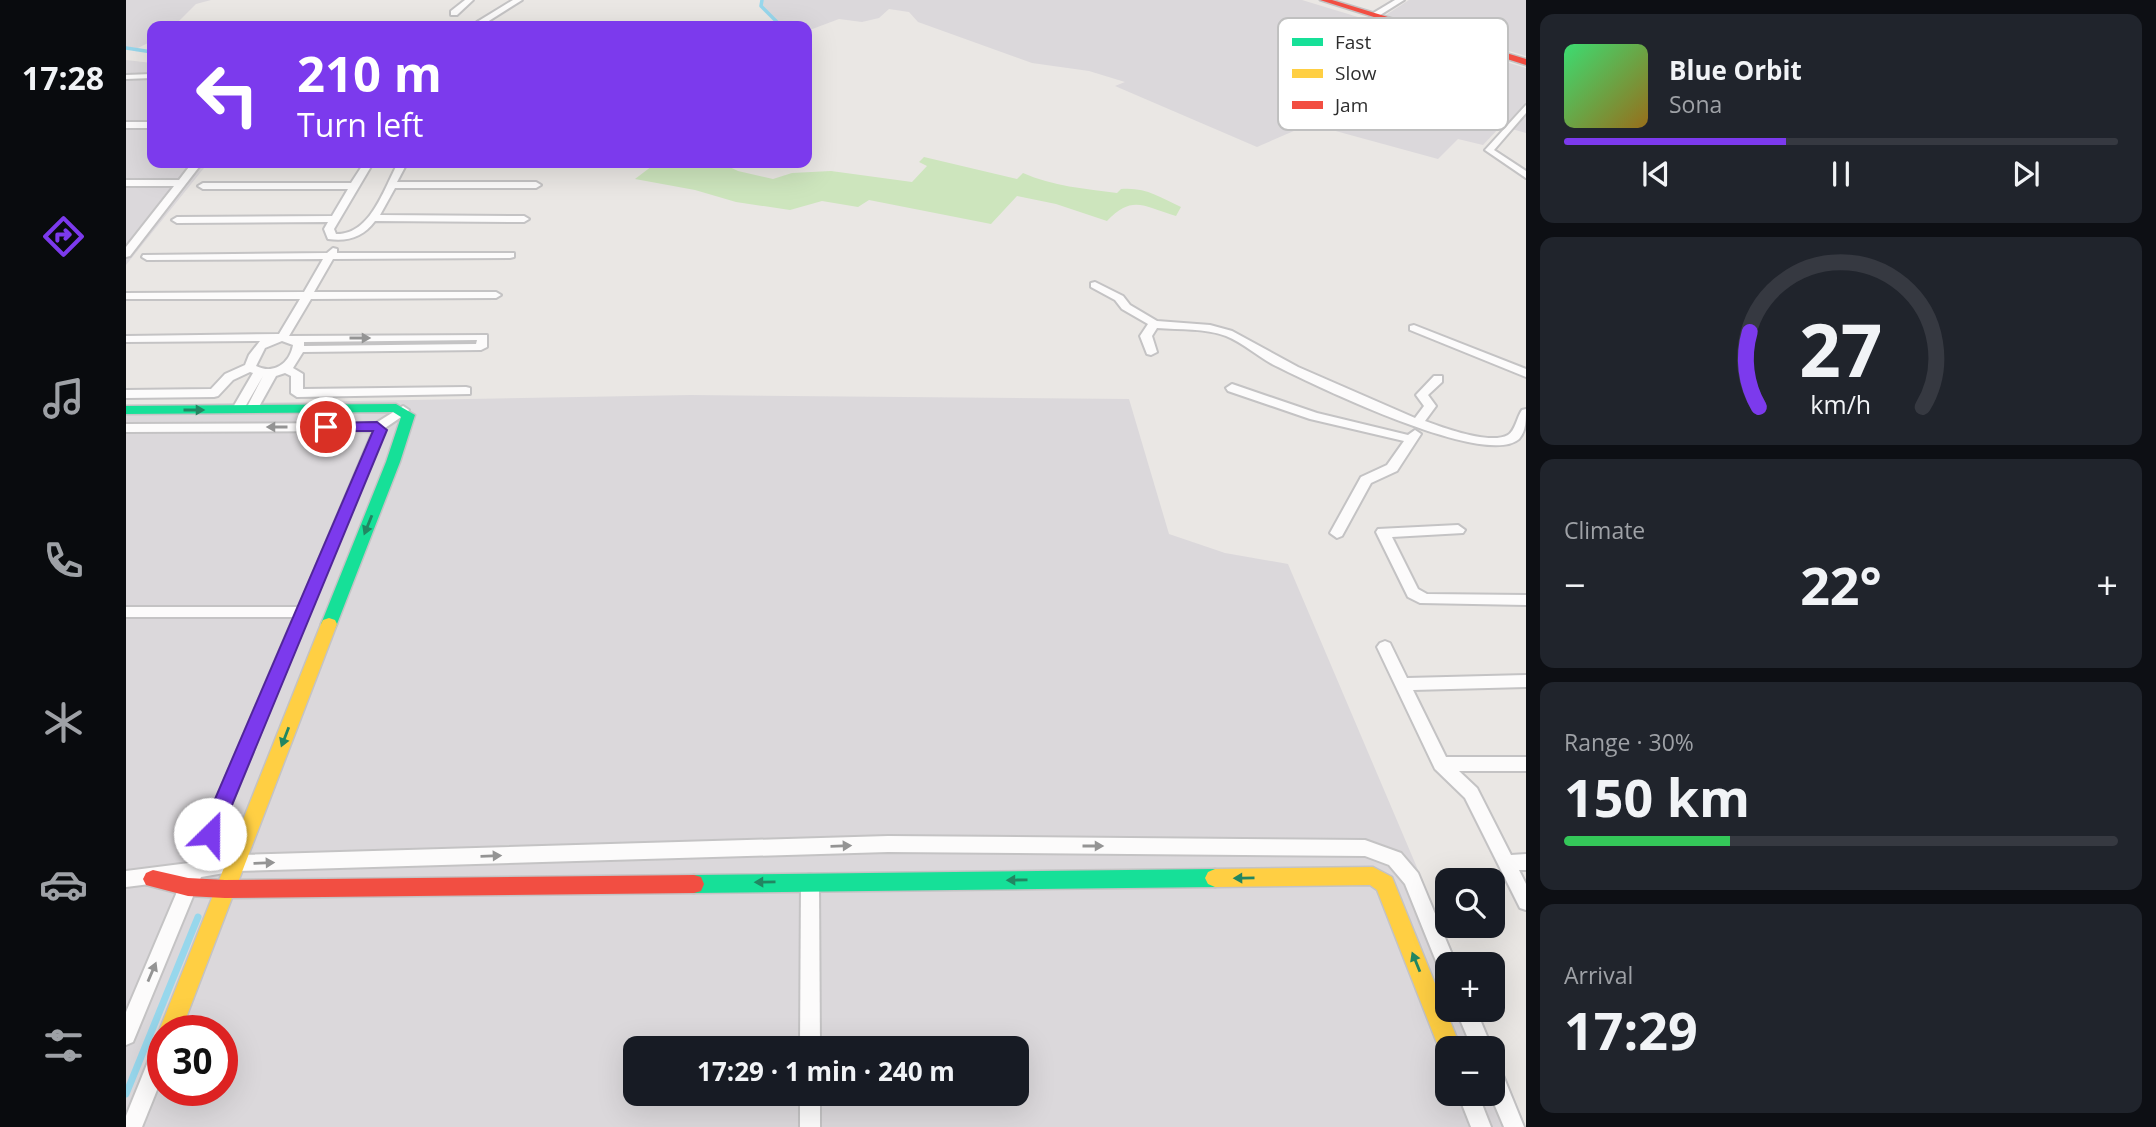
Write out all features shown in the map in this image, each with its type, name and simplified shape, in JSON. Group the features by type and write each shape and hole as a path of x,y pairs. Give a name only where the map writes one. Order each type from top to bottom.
{"street":[{"path":"454,13 469,0"},
{"path":"483,21 517,0"},
{"path":"1324,0 1384,18"},
{"path":"1374,15 1399,0"},
{"path":"1508,56 1526,62"},
{"path":"126,77 147,76"},
{"path":"1508,128 1526,108"},
{"path":"126,125 147,125"},
{"path":"1507,130 1489,150 1526,175"},
{"path":"126,254 194,168"},
{"path":"365,168 329,233 340,238 359,234 372,218 399,168"},
{"path":"126,183 183,183"},
{"path":"390,185 536,185"},
{"path":"203,186 355,186"},
{"path":"372,218 524,219"},
{"path":"177,220 335,219"},
{"path":"286,369 288,341 307,296 340,238"},
{"path":"148,257 510,255"},
{"path":"1095,285 1119,298 1126,307 1154,324 1226,332 1328,386 1421,424 1487,442 1507,441 1523,431 1526,413"},
{"path":"126,296 496,295"},
{"path":"1151,352 1146,335 1154,324"},
{"path":"1414,328 1526,373"},
{"path":"126,339 288,341 481,347 483,338 288,341 259,348 126,348"},
{"path":"245,409 260,371 259,348"},
{"path":"126,394 214,393 229,377 286,369 297,374 297,393 466,391"},
{"path":"1337,533 1366,480 1392,468 1421,424 1430,406 1422,395 1438,379"},
{"path":"1231,388 1314,416 1410,439"},
{"path":"126,410 403,410 408,415 393,461 176,1015"},
{"path":"126,1035 379,428 403,410"},
{"path":"126,428 379,428"},
{"path":"1458,530 1383,533 1413,593 1425,599 1526,600"},
{"path":"126,612 304,612"},
{"path":"1385,647 1441,764 1471,793 1517,863 1526,902"},
{"path":"1403,684 1526,681"},
{"path":"1441,764 1526,764"},
{"path":"126,879 153,878 196,868 236,863 888,845 1365,848 1395,859 1412,879 1442,952"},
{"path":"1387,855 1381,879 1445,1036"},
{"path":"153,878 188,887 225,889 1373,876 1381,879"},
{"path":"810,882 810,1036"},
{"path":"132,1127 147,1089"},
{"path":"1505,1105 1514,1127"},
{"path":"810,1106 810,1127"},
{"path":"1473,1106 1481,1127"}],"shaded area":[{"path":"126,0 211,0 196,4 179,21 147,21 147,44 134,50 126,48"},
{"path":"762,0 1302,0 1361,18 1278,18 1278,130 1296,130 1257,147 1115,86 1125,82 1089,71 1032,63 918,22 909,12 889,9 879,18 862,22 839,19 812,29 812,21 776,21 761,6"},
{"path":"1409,0 1526,0 1526,56 1508,51 1508,18 1396,18 1386,15"},
{"path":"126,60 147,62 147,168 204,168 126,265"},
{"path":"1508,63 1526,68 1526,133 1508,128"},
{"path":"1332,130 1497,130 1483,145 1458,139 1438,159"},
{"path":"691,395 1129,399 1169,534 1225,553 1288,564 1435,910 1435,938 1447,938 1453,952 1435,952 1435,1022 1483,1022 1489,1036 1435,1036 1435,1106 1505,1106 1505,1076 1526,1127 126,1127 126,405"}],"green space":[{"path":"924,157 1017,179 1023,173 1057,184 1117,193 1121,189 1138,190 1181,207 1176,216 1132,205 1107,221 1056,204 1017,196 991,224 869,200 858,207 822,201 790,210 736,202 695,190 635,179 649,168 732,168 773,179 792,173 831,171 912,182 927,166 919,162"}],"waterway":[{"path":"762,0 761,6 776,21"},
{"path":"126,48 147,51"},
{"path":"126,1094 198,917"}],"traffic: fast":[{"path":"126,410 396,408 408,415 393,462 329,624"},
{"path":"694,884 1215,878"}],"traffic: slow":[{"path":"176,1015 329,624"},
{"path":"1215,878 1373,876 1385,884 1445,1036"}],"traffic: jam":[{"path":"1324,0 1383,18"},
{"path":"1508,56 1526,62"},
{"path":"153,879 188,887 225,889 694,884"}],"route":[{"path":"210,834 380,430 377,427 326,427"}]}
